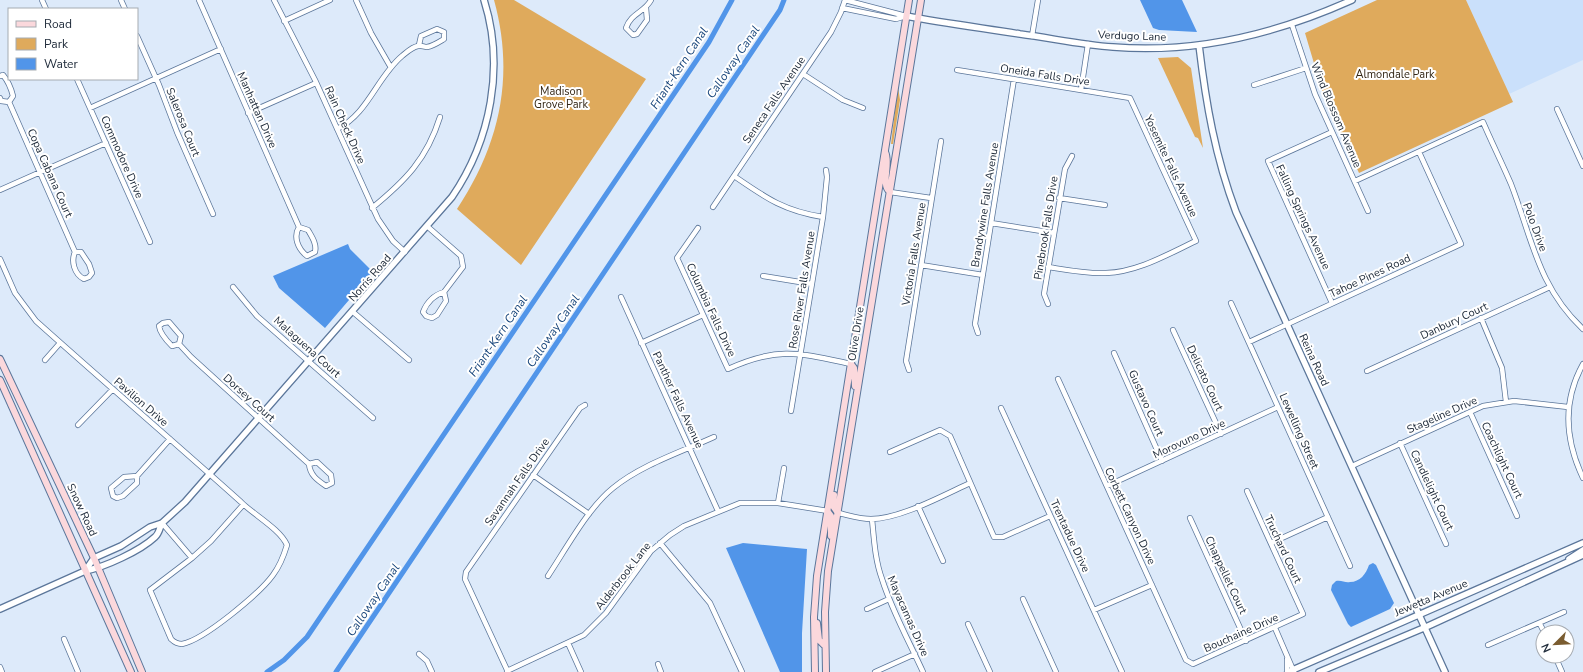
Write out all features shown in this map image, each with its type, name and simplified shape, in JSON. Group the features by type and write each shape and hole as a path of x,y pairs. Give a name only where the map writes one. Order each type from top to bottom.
{"main road":[{"name":"Olive Drive","path":"814,672 813,641 815,602 834,469 909,0"},
{"name":"Olive Drive","path":"826,672 824,645 826,594 831,553 921,0"},
{"path":"885,152 889,158 886,186 890,192"},
{"name":"Snow Road","path":"0,359 94,558 142,672"},
{"path":"852,364 855,376 854,407"},
{"name":"Snow Road","path":"0,380 131,672"},
{"path":"834,469 833,506 838,513"},
{"path":"828,512 831,516 831,553"},
{"path":"815,602 818,640 824,645"}],"street":[{"name":"Manhattan Drive","path":"199,0 300,227 308,230 313,239 316,248 315,252 311,255 308,256 303,252 296,238 296,233 300,227"},
{"name":"Rain Check Drive","path":"274,0 316,83 372,208 385,230 405,252"},
{"path":"284,21 330,0"},
{"path":"356,0 370,33 390,66"},
{"name":"Norris Road","path":"85,571 98,569 125,556 156,536 162,523 185,502 259,419 428,227 452,197 465,177 478,148 488,118 493,89 494,61 491,34 484,0"},
{"path":"646,8 647,20 637,34 633,35 626,28 628,23 636,13 646,8 651,0"},
{"path":"845,0 906,16"},
{"name":"Seneca Falls Avenue","path":"713,208 831,32 845,0"},
{"path":"1032,36 1038,0"},
{"name":"Verdugo Lane","path":"906,16 1088,44 1137,48 1199,46 1243,38 1292,25 1352,0"},
{"path":"842,8 896,20 906,16"},
{"name":"Wind Blossom Avenue","path":"1292,25 1315,94 1368,211"},
{"path":"337,129 347,124 360,112 390,66 411,49 419,46 429,47 438,43 444,39 444,32 437,29 428,32 421,36 419,46"},
{"name":"Salerosa Court","path":"138,38 156,78 176,132 213,214"},
{"path":"1081,90 1088,44"},
{"name":"Reina Road","path":"1199,46 1209,121 1220,167 1236,212 1426,627 1445,672"},
{"path":"90,108 221,49"},
{"path":"1254,85 1306,68"},
{"name":"Oneida Falls Drive","path":"957,70 1130,98"},
{"path":"803,74 843,100 864,108"},
{"name":"Copa Cabana Court","path":"0,76 3,75 12,91 13,96 8,102 75,252"},
{"name":"Brandywine Falls Avenue","path":"978,333 975,324 1014,79"},
{"name":"Commodore Drive","path":"77,80 150,242"},
{"path":"248,113 316,83"},
{"path":"0,98 1,100 8,102"},
{"name":"Yosemite Falls Avenue","path":"1048,267 1094,273 1119,272 1142,266 1196,241 1130,98"},
{"path":"1557,109 1583,166"},
{"path":"372,208 400,185 417,165 431,142 440,117"},
{"name":"Polo Drive","path":"1419,152 1483,122 1511,183 1528,238 1550,287 1562,308 1583,329"},
{"name":"Falling Springs Avenue","path":"1332,132 1268,161 1332,303"},
{"name":"Victoria Falls Avenue","path":"909,370 906,360 941,140"},
{"path":"0,190 106,143"},
{"path":"1354,181 1419,152"},
{"name":"Tahoe Pines Road","path":"1248,342 1461,244 1419,152"},
{"name":"Pinebrook Falls Drive","path":"1048,304 1044,294 1059,198 1064,169 1072,156"},
{"name":"Rose River Falls Avenue","path":"792,411 823,217 827,178 826,170"},
{"path":"734,176 783,207 804,214 823,217"},
{"path":"890,192 932,198"},
{"path":"1059,198 1105,205"},
{"path":"991,223 1054,233"},
{"path":"428,227 461,256 463,267 444,292 438,294 425,306 423,312 426,316 432,318 437,315 446,300 444,292"},
{"name":"Columbia Falls Drive","path":"698,228 677,258 728,369 766,355 801,353"},
{"name":"Copa Cabana Court","path":"75,252 82,252 86,257 92,273 89,277 84,279 80,277 72,258 75,252"},
{"name":"Pavilion Drive","path":"0,259 21,303 36,321 210,474 243,505 284,537 287,545 273,576 227,618 205,633 182,644 176,643 171,639 150,590 192,558"},
{"path":"921,265 983,275"},
{"path":"763,276 812,284"},
{"name":"Malaguena Court","path":"233,287 257,316 373,418"},
{"name":"Danbury Court","path":"1366,371 1550,287"},
{"name":"Panther Falls Avenue","path":"621,297 718,511"},
{"name":"Lewelling Street","path":"1231,303 1350,566"},
{"path":"353,312 410,360"},
{"path":"642,343 703,315"},
{"path":"1480,318 1502,368 1506,402"},
{"name":"Dorsey Court","path":"169,322 181,336 179,344 172,346 167,341 159,326 163,323 169,322"},
{"name":"Delicato Court","path":"1173,330 1221,434"},
{"path":"45,360 60,343"},
{"name":"Dorsey Court","path":"179,344 204,370 309,464 312,475 318,481 326,486 332,483 332,474 325,468 317,462 309,464"},
{"path":"801,353 852,364"},
{"name":"Gustavo Court","path":"1114,353 1162,461"},
{"path":"1583,364 1581,374 1568,407 1570,441 1583,478"},
{"name":"Corbett Canyon Drive","path":"1058,379 1186,660"},
{"path":"78,425 113,389"},
{"name":"Stageline Drive","path":"1352,466 1483,406 1506,402 1524,402 1568,407"},
{"name":"Savannah Falls Drive","path":"507,671 465,579 466,572 580,408 585,405"},
{"name":"Trentadue Drive","path":"1001,408 1122,672"},
{"name":"Morovuno Drive","path":"1107,486 1278,408"},
{"name":"Coachlight Court","path":"1470,412 1517,516"},
{"path":"890,452 940,430 950,436 994,537 1003,537 1050,516"},
{"path":"548,576 589,514 604,496 622,480 714,437"},
{"path":"136,476 137,483 132,488 118,498 113,496 111,488 124,477 136,476 170,439"},
{"name":"Candlelight Court","path":"1400,443 1446,544"},
{"path":"778,503 784,468"},
{"path":"533,475 589,514"},
{"path":"838,513 872,519 918,506 970,483"},
{"name":"Truchard Court","path":"1247,492 1303,614"},
{"name":"Alderbrook Lane","path":"507,671 584,634 600,620 650,551 684,526 740,503 778,503 828,512"},
{"path":"162,523 192,558 211,541 243,505"},
{"path":"918,506 943,561"},
{"path":"1271,543 1328,516"},
{"name":"Chappellet Court","path":"1190,518 1246,641"},
{"name":"Mayacamas Drive","path":"872,519 875,554 881,579 923,672"},
{"name":"Norris Road","path":"94,558 121,546 150,527 162,523"},
{"path":"660,543 710,603 742,672"},
{"name":"Jewetta Avenue","path":"1291,671 1583,543"},
{"path":"1564,564 1575,554 1583,550"},
{"name":"Jewetta Avenue","path":"1319,672 1426,627 1583,555"},
{"path":"0,609 85,571 94,558"},
{"path":"1094,610 1152,585"},
{"path":"867,610 889,599"},
{"path":"1023,599 1056,672"},
{"path":"1540,624 1564,612"},
{"name":"Bouchaine Drive","path":"1186,660 1193,664 1303,614"},
{"path":"968,624 990,672"},
{"path":"1488,645 1535,626"},
{"path":"1275,628 1287,655 1291,671"},
{"path":"64,639 78,672"},
{"path":"568,643 581,672"},
{"path":"419,654 427,661 432,672"},
{"path":"875,672 915,654"},
{"path":"658,664 662,672"},
{"path":"0,667 2,672"}],"shaded area":[{"path":"1466,0 1583,0 1583,60 1509,94"}],"green space":[{"name":"Madison Grove Park","path":"494,0 514,0 646,79 521,265 457,209 484,160 500,109 503,82 503,56 500,28"},
{"name":"Almondale Park","path":"1377,0 1466,0 1513,102 1359,173 1324,97 1305,33"},
{"path":"1178,57 1191,68 1203,148 1198,138 1195,137 1158,58"},
{"path":"898,86 900,100 893,144 891,144"}],"water":[{"path":"1140,0 1182,0 1197,32 1159,30 1153,28"},
{"path":"348,244 350,249 373,272 325,328 279,288 273,276"},
{"path":"743,543 807,549 802,633 802,672 780,672 726,548"},
{"path":"1373,563 1376,565 1394,603 1390,609 1351,627 1348,624 1331,590 1332,585 1336,581 1357,581 1364,574 1369,565"}],"waterway":[{"name":"Friant-Kern Canal","path":"267,672 284,660 307,637 709,42 732,0"},
{"name":"Calloway Canal","path":"336,672 780,10 784,0"}]}
